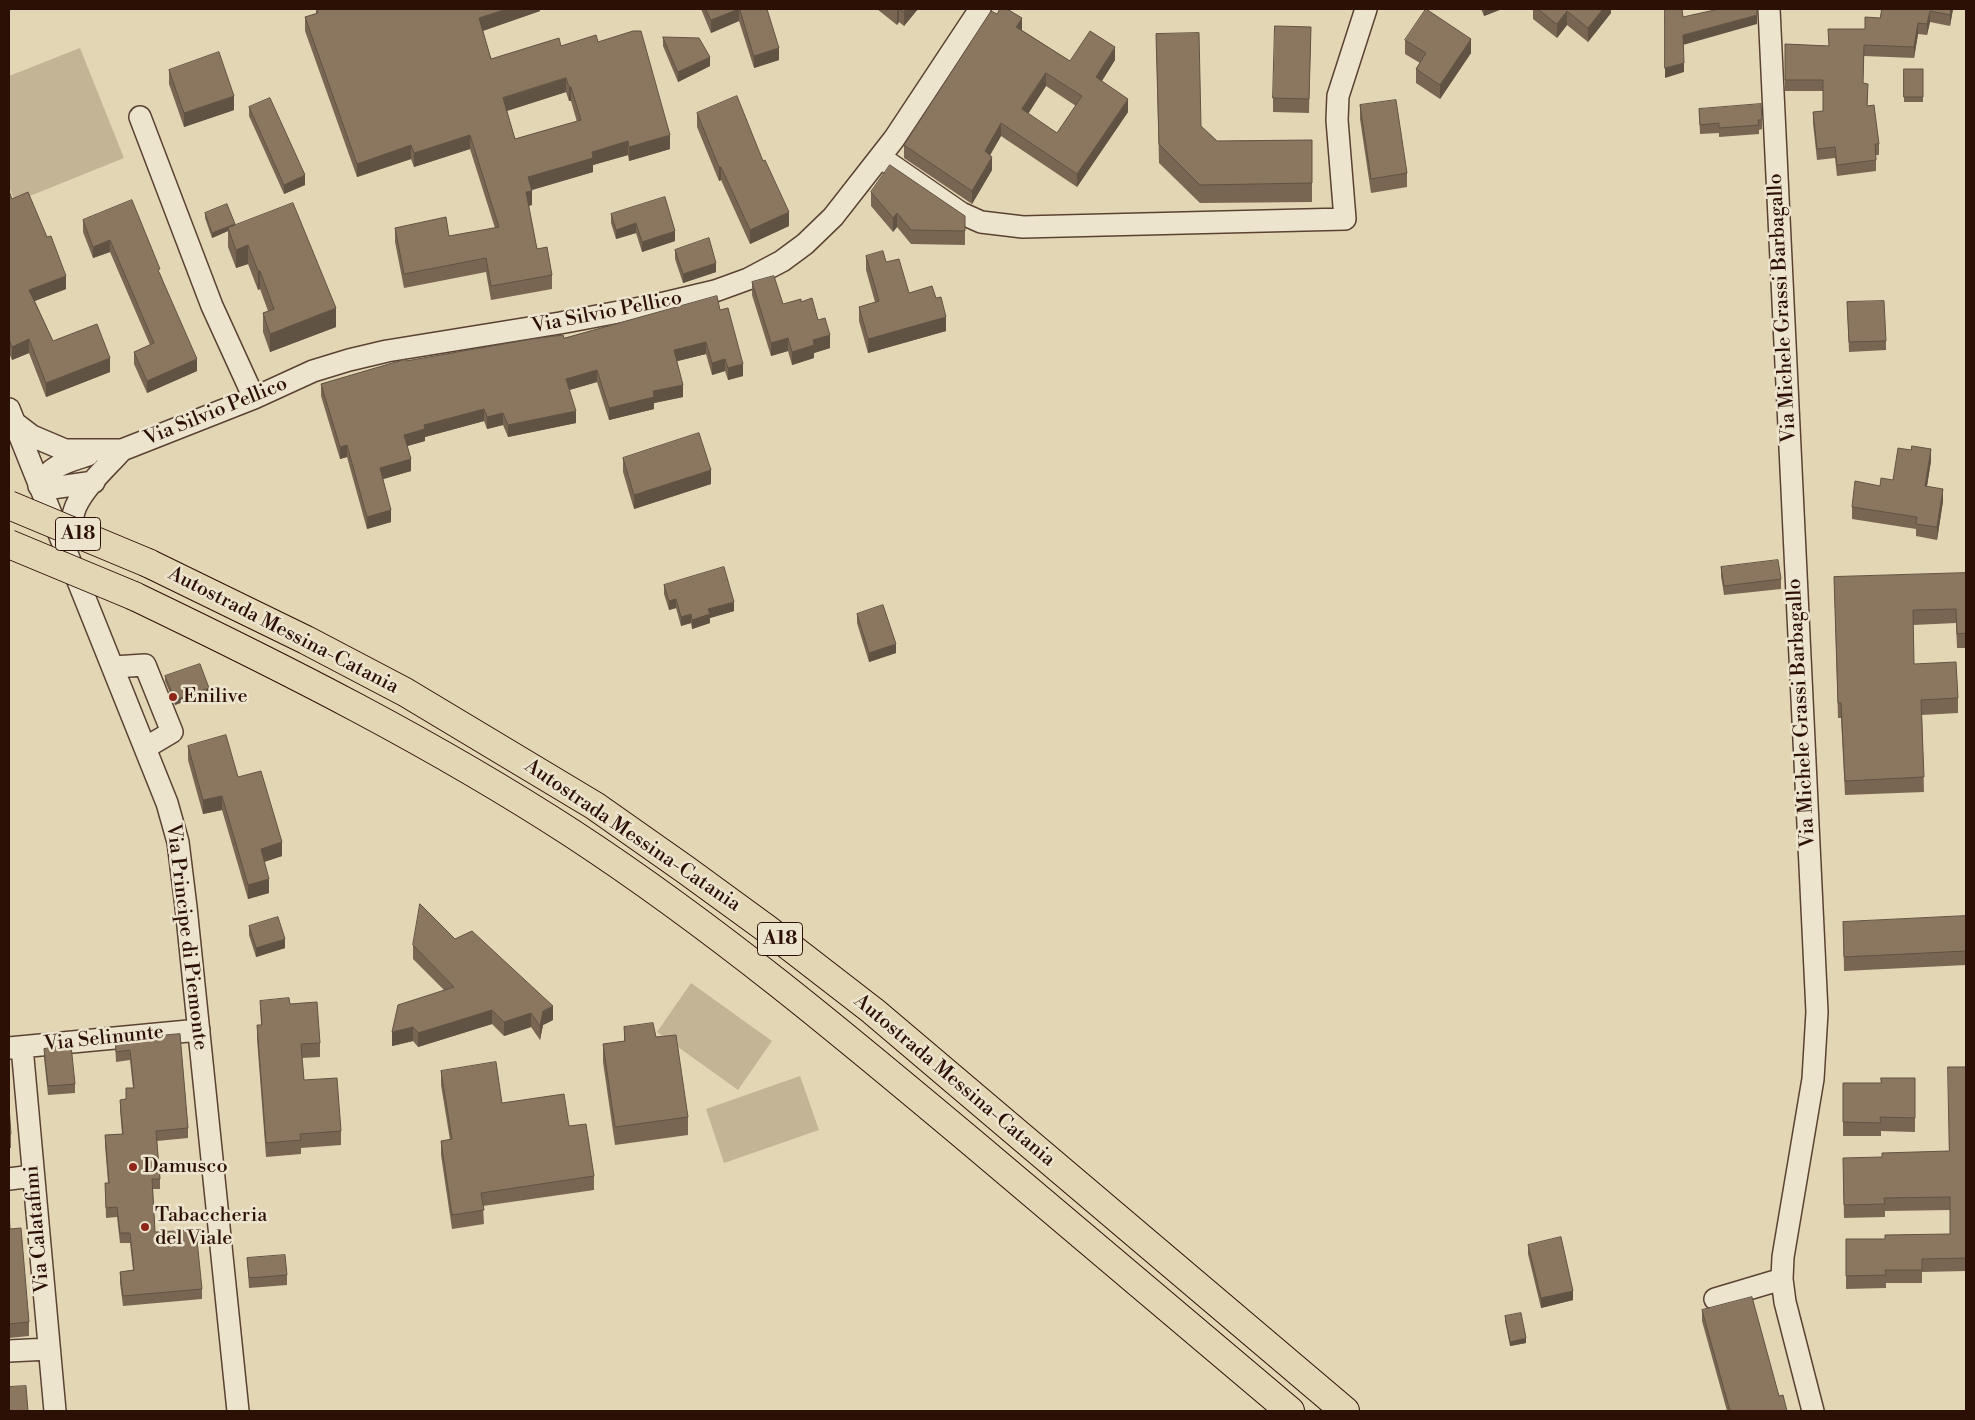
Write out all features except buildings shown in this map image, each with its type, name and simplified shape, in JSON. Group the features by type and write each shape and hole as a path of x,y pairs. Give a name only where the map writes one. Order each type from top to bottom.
{"highway":[{"name":"Autostrada Messina-Catania","path":"9,505 148,564 306,640 405,692 594,806 767,929 873,1011 1345,1411"},
{"name":"Autostrada Messina-Catania","path":"9,544 134,596 290,672 475,773 573,835 664,897 744,955 850,1039 1290,1411"}],"street":[{"name":"Via Silvio Pellico","path":"39,486 45,475 52,469 112,450 254,398 313,371 348,360 387,351 560,323 656,305 714,291 748,279 782,261 805,244 833,216 894,139 980,9"},
{"path":"880,157 961,213 981,222 1023,227 1345,219 1337,120 1338,96 1366,9"},
{"name":"Via Michele Grassi Barbagallo","path":"1769,9 1817,1012 1813,1079 1782,1279 1784,1302 1813,1411"},
{"path":"140,117 212,306 254,398"},
{"path":"12,416 32,436 65,450 112,450 94,482 77,505 72,520 68,557"},
{"name":"Via Principe di Piemonte","path":"12,416 167,803 178,842 238,1411"},
{"path":"39,486 52,488 94,482"},
{"path":"113,667 145,665 172,732 145,748"},
{"name":"Via Selinunte","path":"15,1048 199,1030"},
{"name":"Via Calatafimi","path":"15,1048 34,1176 55,1411"},
{"path":"9,1179 34,1176"},
{"path":"1715,1299 1782,1279"},
{"path":"9,1350 49,1348"}],"shaded area":[{"path":"80,48 124,158 15,202 9,187 9,76"},
{"path":"691,983 772,1041 738,1090 657,1032"},
{"path":"800,1076 819,1130 724,1163 706,1109"}],"place":[{"name":"Enilive","path":"173,697"},
{"name":"Damusco","path":"133,1167"},
{"name":"Tabaccheria del Viale","path":"145,1227"}]}
